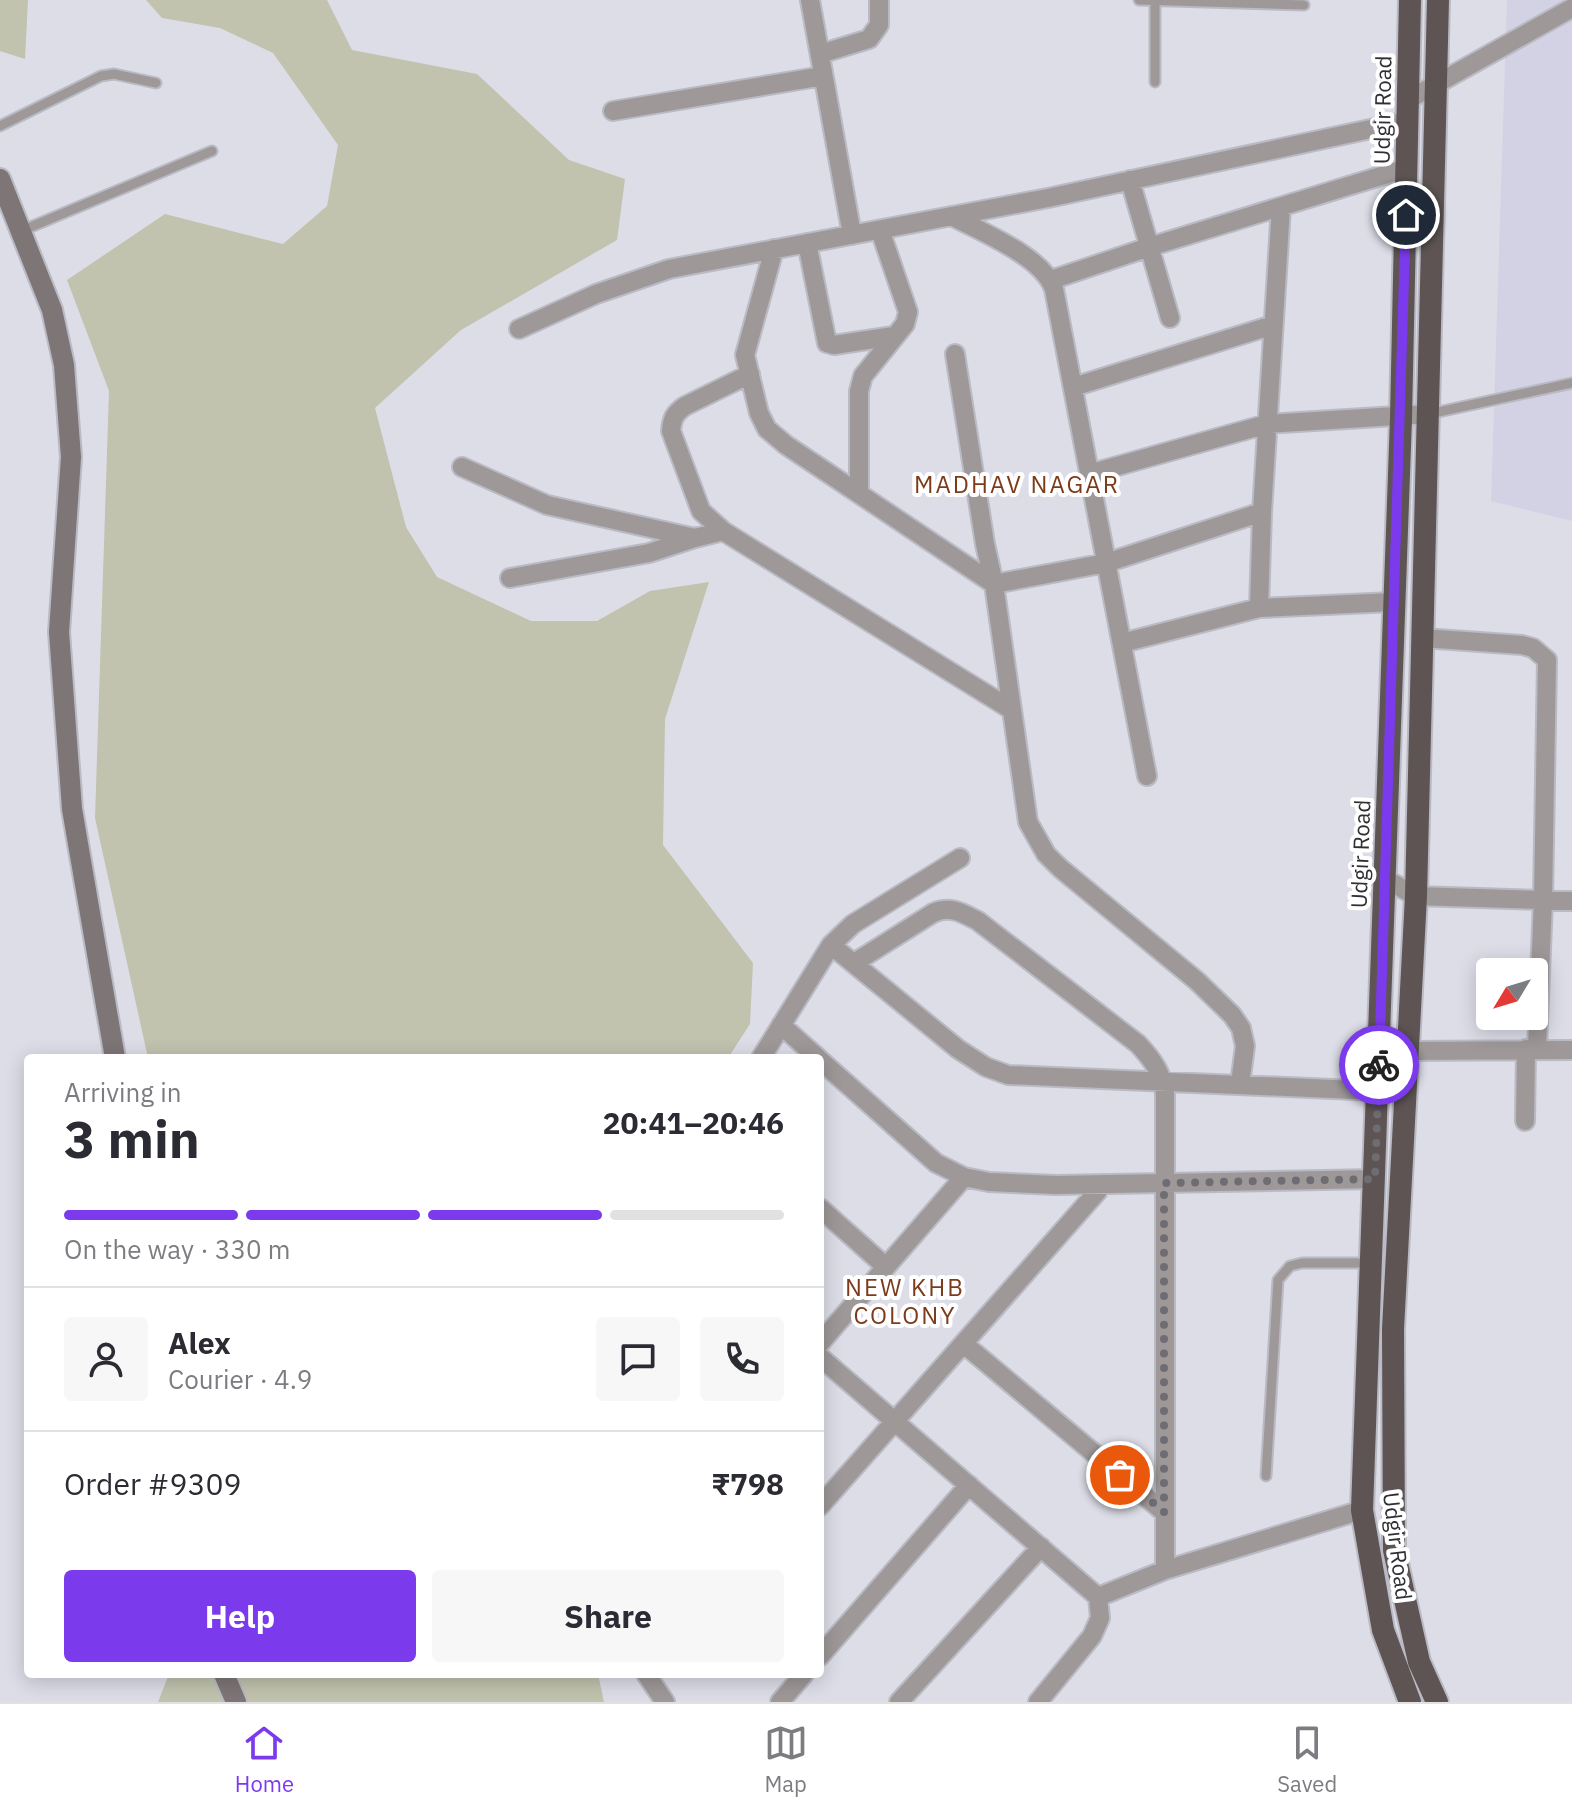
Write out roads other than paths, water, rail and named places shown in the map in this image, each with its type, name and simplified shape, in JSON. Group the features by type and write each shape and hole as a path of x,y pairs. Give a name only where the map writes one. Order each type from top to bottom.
{"highway":[{"name":"Udgir Road","path":"1410,0 1401,418 1362,1510 1383,1630 1410,1702"},
{"name":"Udgir Road","path":"1437,1702 1419,1662 1394,1550 1393,1329 1416,896 1438,0"}],"main road":[{"path":"0,179 52,310 64,365 71,457 59,632 72,809 114,1054"},
{"path":"226,1678 236,1702"}],"street":[{"path":"810,0 852,235"},
{"path":"820,54 869,39 879,25 879,0"},
{"path":"519,329 596,294 669,269 1130,180 1408,110 1436,85 1572,8"},
{"path":"613,111 823,76"},
{"path":"1051,280 1407,168"},
{"path":"1130,180 1170,318"},
{"path":"1259,608 1281,207"},
{"path":"952,216 1035,263 1051,280 1147,776"},
{"path":"859,493 859,391 863,376 905,324 908,312 880,230"},
{"path":"807,243 827,343 834,345 894,336"},
{"path":"774,249 745,355 759,413 767,429 994,584 1106,563 1262,512"},
{"path":"1073,387 1273,325"},
{"path":"955,354 994,584 1028,822 1046,854 1197,981 1232,1015 1241,1028 1245,1046 1240,1084"},
{"path":"750,374 685,406 675,413 672,421 671,431 701,511 723,531 1012,710"},
{"path":"1089,474 1267,424 1429,414"},
{"path":"462,467 547,505 695,538"},
{"path":"510,578 649,553 723,531"},
{"path":"1122,643 1259,608 1394,602"},
{"path":"1423,638 1522,645 1533,648 1547,660 1543,900 1525,1121"},
{"path":"763,1054 831,945 853,924 960,858"},
{"path":"1385,879 1416,896 1572,901"},
{"path":"854,963 933,913 948,909 959,911 978,921 1138,1044 1156,1064 1163,1080 1165,1570"},
{"path":"831,945 958,1049 986,1067 1008,1075 1378,1091"},
{"path":"781,1025 813,1054"},
{"path":"1408,1051 1572,1050"},
{"path":"824,1063 936,1163 964,1177 989,1182 1042,1185 1375,1179"},
{"path":"824,1338 964,1177"},
{"path":"824,1502 1104,1184"},
{"path":"824,1212 886,1267"},
{"path":"964,1344 1164,1512"},
{"path":"824,1360 1098,1597 1100,1618 1092,1636 1038,1702"},
{"path":"824,1651 969,1485"},
{"path":"1098,1597 1165,1570 1362,1510"},
{"path":"899,1702 1041,1547"},
{"path":"780,1702 801,1678"}],"lane":[{"path":"1139,0 1304,5"},
{"path":"1155,0 1155,82"},
{"path":"0,126 101,76 114,74 156,83"},
{"path":"21,231 212,151"},
{"path":"1429,414 1572,383"},
{"path":"1266,1476 1278,1280 1290,1266 1302,1263 1373,1263"}],"district":[{"name":"MADHAV NAGAR","path":"1017,484"},
{"name":"NEW KHB COLONY","path":"905,1301"}]}
